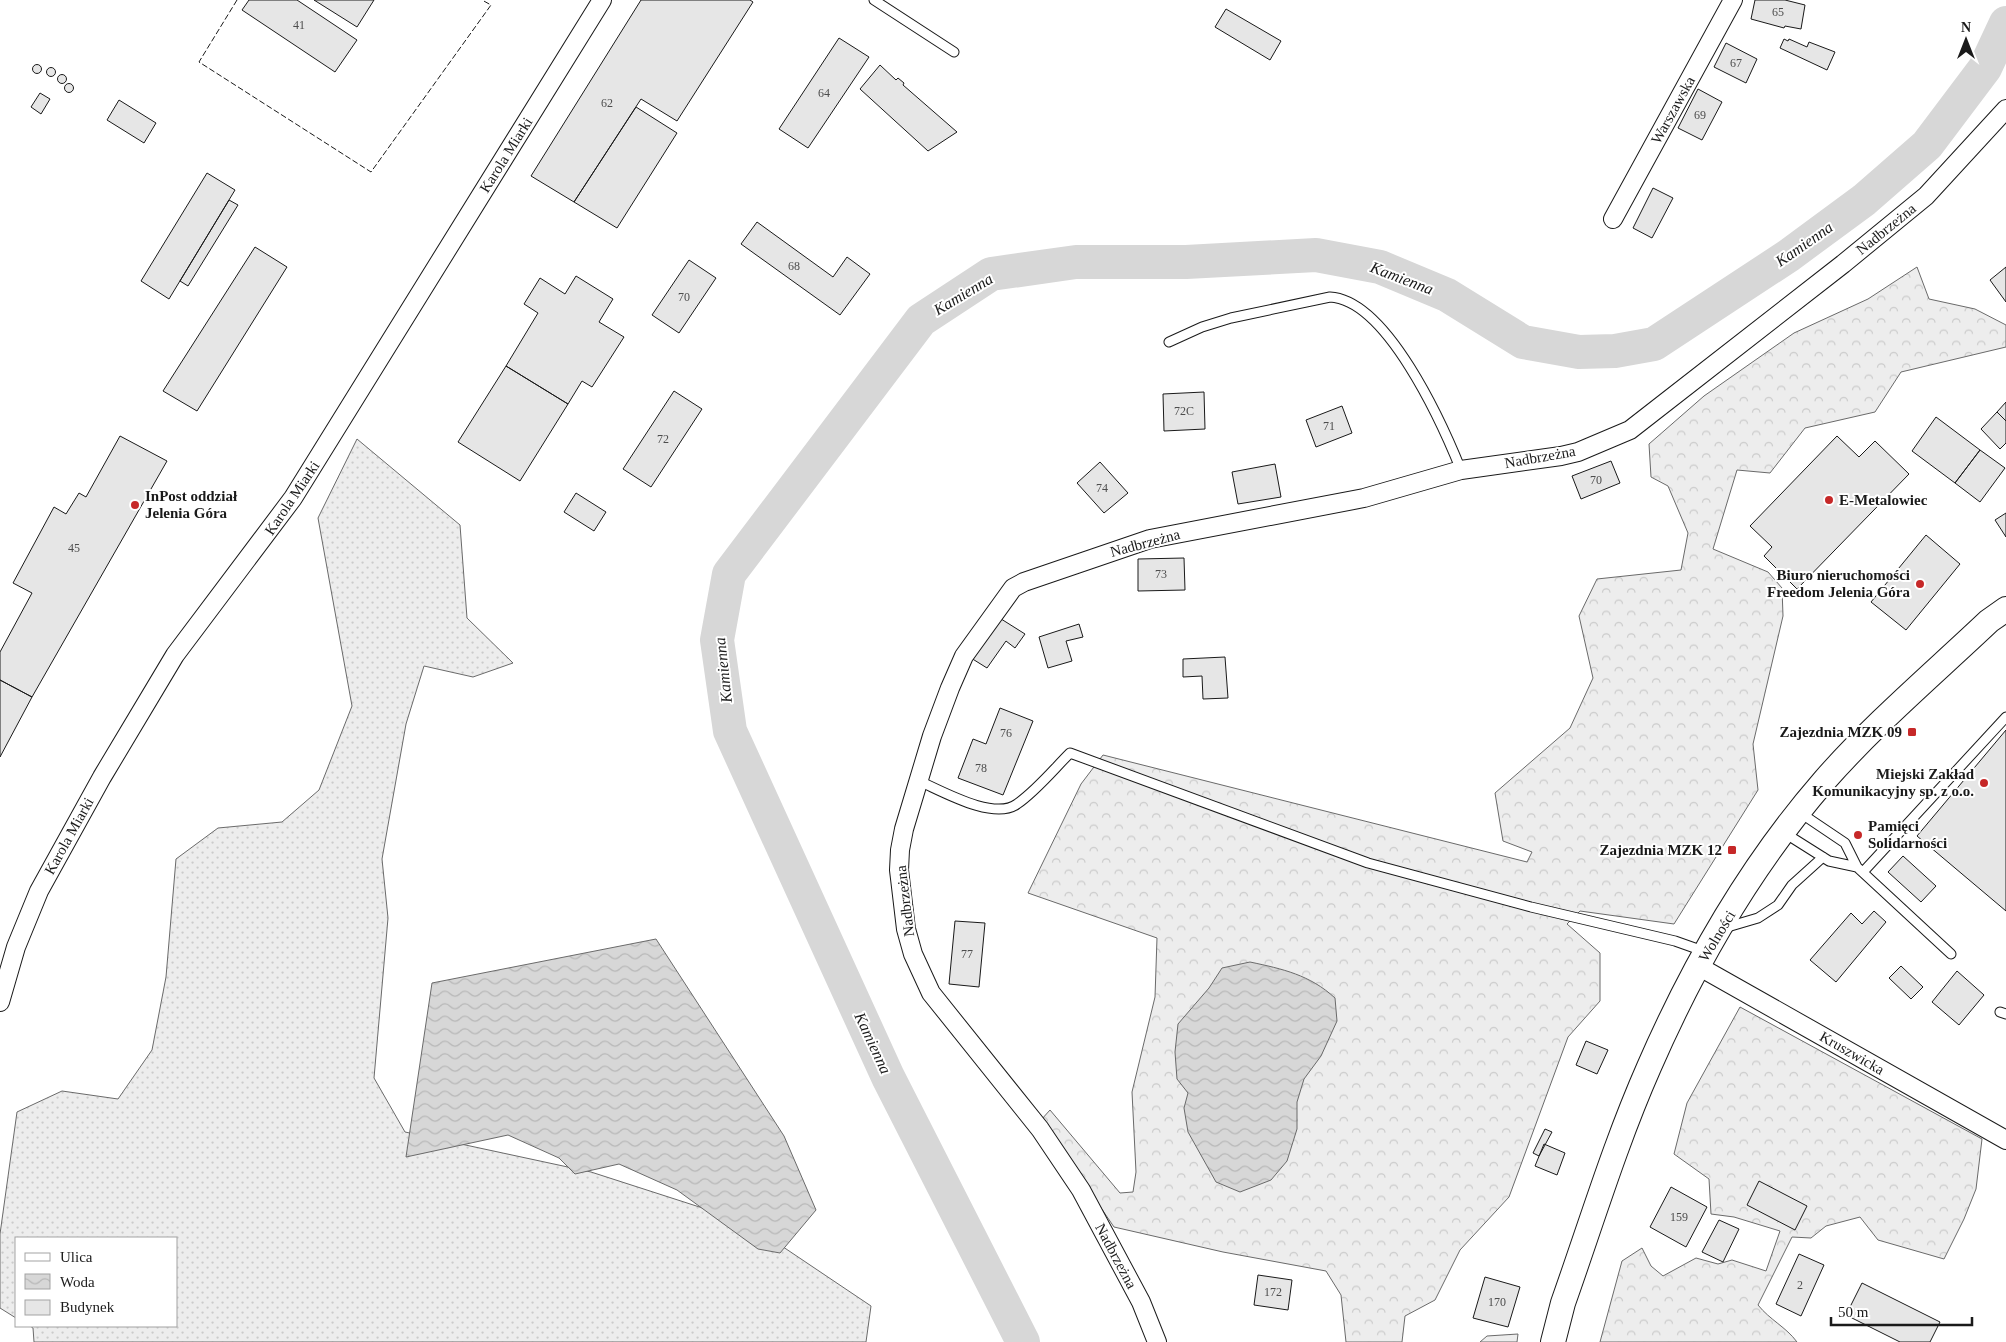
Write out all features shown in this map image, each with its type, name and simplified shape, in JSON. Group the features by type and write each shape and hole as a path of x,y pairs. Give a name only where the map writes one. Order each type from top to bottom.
{"street":[{"name":"Karola Miarki","path":"0,1002 16,947 39,891 175,655 298,490 602,0"},
{"name":"Warszawska","path":"1613,219 1733,0"},
{"name":"Nadbrzeżna","path":"1157,1342 1141,1302 1064,1162 989,1062 931,994 921,976 906,930 899,870 904,829 941,711 964,656 1013,588 1024,582 1150,539 1364,498 1461,470 1569,454 1630,430 1843,264 1926,196 2006,109"},
{"name":"Wolności","path":"1553,1342 1563,1303 1648,1068 1719,929 1783,832 1850,752 1989,621 2006,609"},
{"name":"Kruszwicka","path":"1702,959 2006,1140"}],"lane":[{"path":"874,0 954,52"},
{"path":"1169,342 1202,327 1231,318 1330,297 1340,298 1355,306 1377,325 1403,355 1446,432 1461,470"},
{"path":"1860,870 2006,717"},
{"path":"919,781 956,798 994,810 1016,806 1070,753 1368,863 1531,908 1675,941 1702,959"},
{"path":"1799,812 1845,843 1860,870 1951,954"},
{"path":"1783,832 1829,861 1860,870"},
{"path":"1719,929 1758,918 1778,905 1792,885 1822,857"}],"green space":[{"path":"1917,267 1929,299 1975,309 2006,325 2006,347 1901,372 1875,412 1805,428 1770,473 1737,470 1713,549 1768,572 1782,588 1783,616 1753,744 1758,790 1674,924 1580,911 1567,924 1600,953 1600,1001 1568,1037 1509,1197 1460,1250 1435,1300 1405,1316 1402,1342 1346,1342 1341,1295 1326,1271 1223,1252 1114,1227 1041,1120 1050,1110 1120,1193 1133,1192 1136,1172 1132,1092 1155,997 1157,938 1028,893 1081,784 1103,755 1527,862 1532,852 1503,841 1495,793 1570,728 1593,678 1579,616 1597,579 1681,570 1688,533 1668,486 1651,477 1649,444 1704,396 1794,333 1868,299"},
{"path":"357,439 460,525 467,618 513,663 473,677 424,666 406,724 382,859 388,918 374,1078 405,1132 591,1172 746,1222 871,1306 866,1342 34,1342 32,1327 178,1327 178,1237 15,1237 15,1317 0,1308 0,1234 17,1112 62,1091 118,1099 152,1050 166,977 176,859 218,828 282,822 319,790 352,706 318,518"},
{"path":"1740,1007 1982,1139 1976,1189 1964,1219 1944,1259 1878,1240 1860,1217 1826,1226 1811,1238 1792,1237 1758,1305 1797,1342 1600,1342 1622,1261 1642,1248 1651,1266 1663,1276 1696,1258 1718,1264 1732,1260 1766,1271 1780,1231 1734,1217 1711,1214 1709,1179 1674,1154 1687,1103"},
{"path":"1518,1334 1517,1342 1480,1342 1487,1336"}],"water":[{"path":"656,939 784,1136 816,1210 780,1253 758,1249 677,1190 619,1164 575,1174 559,1158 508,1135 406,1157 432,983"},
{"path":"1250,962 1296,974 1326,990 1335,998 1337,1021 1321,1056 1304,1079 1297,1102 1297,1129 1287,1161 1271,1180 1240,1192 1216,1182 1188,1132 1184,1108 1188,1093 1177,1079 1175,1052 1178,1024 1209,988 1222,968"}],"building":[{"path":"249,0 297,0 357,40 335,72 242,10"},
{"path":"314,0 374,0 357,27"},
{"path":"641,0 750,0 753,2 677,121 641,99 574,202 531,176"},
{"path":"1755,0 1785,0 1805,5 1801,29 1785,26 1784,28 1751,19"},
{"path":"1226,9 1281,41 1270,60 1215,27"},
{"path":"839,38 869,57 808,148 779,129"},
{"path":"1784,39 1788,41 1789,39 1807,47 1809,42 1835,52 1827,70 1780,48"},
{"path":"1726,43 1757,59 1746,83 1714,67"},
{"path":"37,65 41,69 37,73 33,69"},
{"path":"880,65 896,80 898,78 904,83 903,85 957,132 928,151 860,89"},
{"path":"51,68 55,72 51,76 47,72"},
{"path":"62,75 66,79 62,83 58,79"},
{"path":"69,84 73,88 69,92 65,88"},
{"path":"1698,89 1722,102 1702,140 1678,128"},
{"path":"40,93 50,99 41,114 31,107"},
{"path":"119,100 156,123 144,143 107,120"},
{"path":"636,107 677,133 617,228 574,202"},
{"path":"207,173 235,190 169,299 141,281"},
{"path":"1653,188 1673,198 1652,238 1633,228"},
{"path":"229,200 238,205 188,286 180,281"},
{"path":"757,222 833,277 847,257 870,274 840,315 741,244"},
{"path":"255,247 287,267 197,411 163,391"},
{"path":"689,260 716,278 679,333 652,315"},
{"path":"2006,267 2006,302 1990,280"},
{"path":"576,276 613,299 599,322 624,337 592,387 582,381 568,404 506,366 538,313 524,304 540,278 565,294"},
{"path":"506,366 568,404 520,481 458,442"},
{"path":"674,391 702,409 651,487 623,469"},
{"path":"1204,392 1205,429 1164,431 1163,394"},
{"path":"2006,402 2006,421 1997,412"},
{"path":"1342,406 1352,433 1316,447 1306,420"},
{"path":"1997,412 2006,421 2006,443 2000,449 1981,429"},
{"path":"1936,417 1980,450 1955,483 1912,451"},
{"path":"120,436 167,461 32,697 0,680 0,652 32,593 13,583 54,507 66,514 79,493 86,497"},
{"name":"E-Metalowiec","path":"1837,436 1859,457 1875,441 1909,474 1797,589 1764,556 1772,547 1750,526"},
{"path":"1980,450 2005,468 1980,502 1955,483"},
{"path":"1611,461 1620,483 1581,499 1572,476"},
{"path":"1100,462 1128,493 1104,513 1077,483"},
{"path":"1275,464 1281,497 1238,504 1232,472"},
{"path":"576,493 606,512 594,531 564,512"},
{"path":"2006,513 2006,537 1995,520"},
{"path":"1926,535 1960,564 1906,630 1871,602"},
{"path":"1184,558 1185,590 1138,591 1138,559"},
{"path":"998,617 1025,634 1015,648 1006,641 987,668 971,658"},
{"path":"1079,624 1083,637 1066,641 1072,661 1048,668 1039,637"},
{"path":"1225,657 1228,698 1203,699 1202,676 1183,677 1183,659"},
{"path":"0,680 32,697 0,757"},
{"path":"1000,708 1033,721 1003,795 958,778 973,739 986,744"},
{"name":"Miejski Zakład Komunikacyjny sp. z o.o.","path":"2006,730 2006,911 1917,836"},
{"path":"1903,856 1936,886 1921,902 1888,872"},
{"path":"1874,911 1886,922 1836,982 1810,960 1851,913 1862,924"},
{"path":"955,921 985,923 979,987 949,984"},
{"path":"1901,966 1923,987 1911,999 1889,978"},
{"path":"1957,971 1984,995 1959,1025 1932,1002"},
{"path":"1586,1041 1608,1050 1597,1074 1576,1065"},
{"path":"1545,1129 1552,1132 1539,1156 1533,1153"},
{"path":"1544,1144 1565,1153 1557,1175 1535,1166"},
{"path":"1759,1181 1807,1206 1795,1230 1747,1205"},
{"path":"1671,1187 1707,1207 1686,1247 1650,1227"},
{"path":"1719,1220 1739,1229 1723,1262 1702,1252"},
{"path":"1799,1254 1824,1265 1801,1316 1776,1304"},
{"path":"1258,1275 1292,1280 1288,1310 1254,1305"},
{"path":"1485,1277 1520,1287 1508,1327 1473,1318"},
{"path":"1862,1283 1940,1322 1930,1342 1900,1342 1846,1315"}],"waterway":[{"name":"Kamienna","path":"1023,1342 888,1077 730,731 717,640 729,574 921,320 991,274 1076,262 1186,262 1316,255 1380,267 1447,295 1523,342 1579,352 1615,351 1654,344 1788,256 1864,200 1927,145 1985,68 2006,23"}],"fence":[{"path":"237,0 199,62 371,172 491,5 482,0"}],"place":[{"name":"E-Metalowiec","path":"1829,500"},
{"name":"InPost oddział Jelenia Góra","path":"135,505"},
{"name":"Biuro nieruchomości Freedom Jelenia Góra","path":"1920,584"},
{"name":"Zajezdnia MZK 09","path":"1912,732"},
{"name":"Miejski Zakład Komunikacyjny sp. z o.o.","path":"1984,783"},
{"name":"Pamięci Solidarności","path":"1858,835"},
{"name":"Zajezdnia MZK 12","path":"1732,850"}]}
